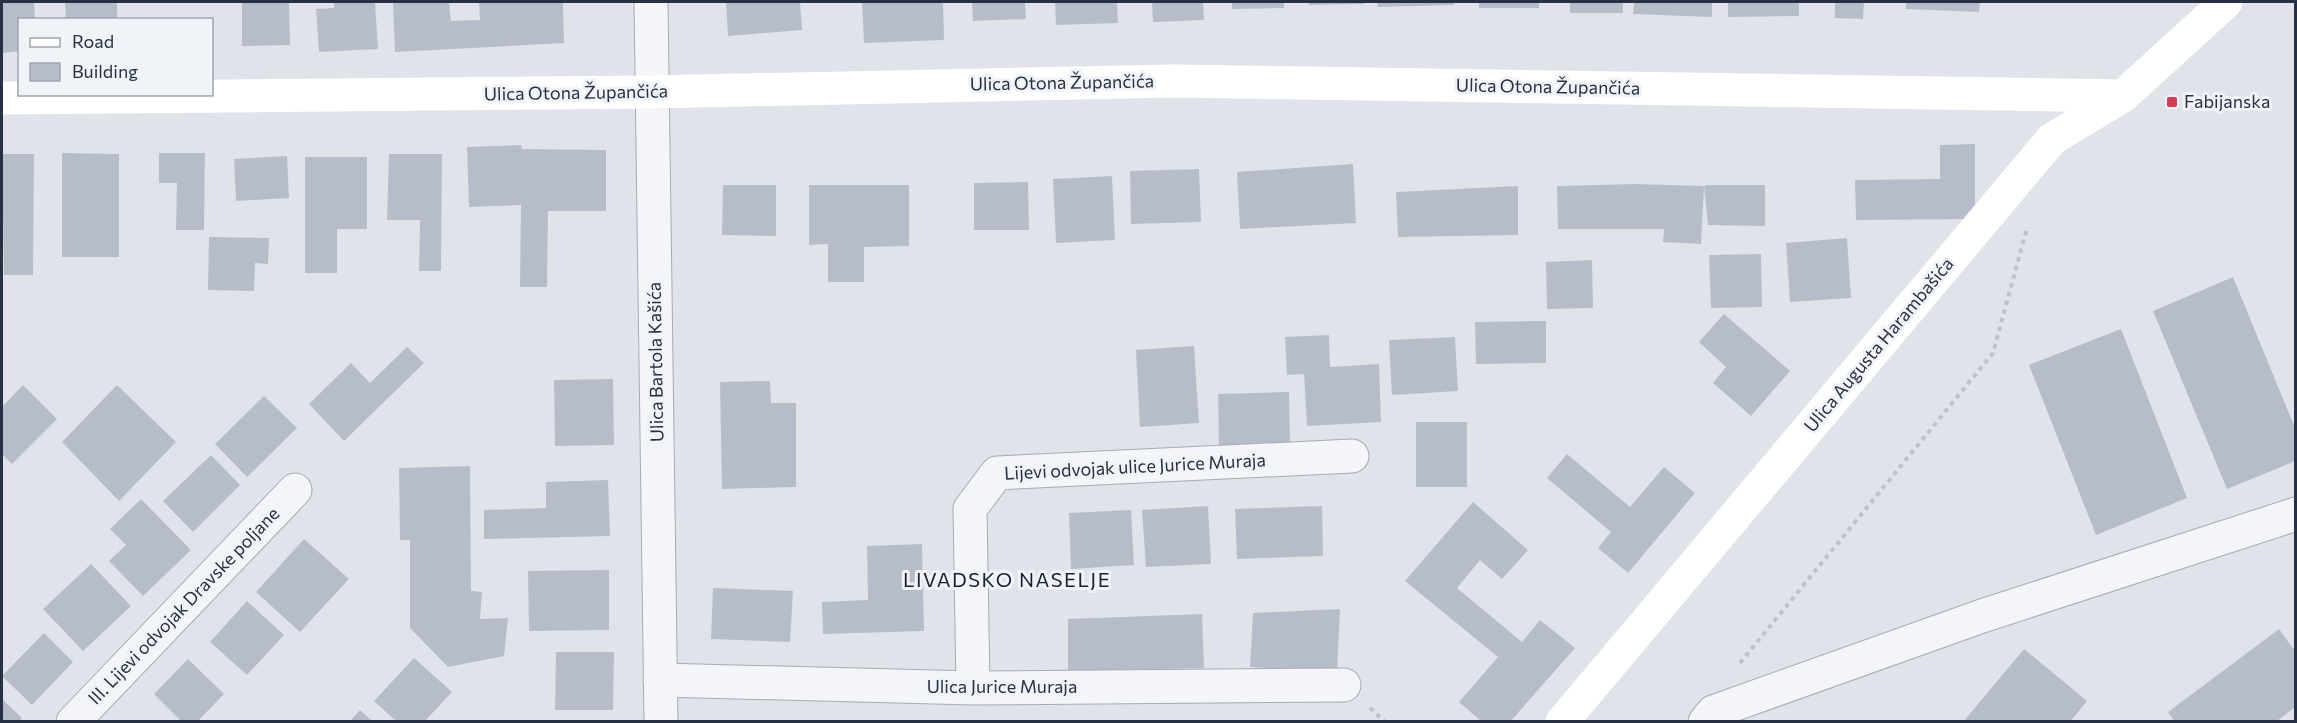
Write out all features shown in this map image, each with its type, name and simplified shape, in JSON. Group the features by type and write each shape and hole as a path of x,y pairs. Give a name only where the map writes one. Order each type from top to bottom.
{"street":[{"name":"Ulica Bartola Kašića","path":"651,2 661,722"},
{"name":"Ulica Augusta Harambašića","path":"1562,722 2052,139 2123,96 2226,2"},
{"name":"Ulica Otona Župančića","path":"2,98 651,92 1173,81 2123,96"},
{"name":"Lijevi odvojak ulice Jurice Muraja","path":"973,688 970,508 997,473 1352,456"},
{"name":"III. Lijevi odvojak Dravske poljane","path":"73,722 295,490"},
{"path":"1705,722 1713,712 1982,616 2295,514"},
{"name":"Ulica Jurice Muraja","path":"660,680 973,688 1344,685"}],"path":[{"path":"1737,666 1993,352 2030,218"}],"building":[{"path":"2,2 34,2 35,18 18,18 18,51 2,53"},
{"path":"65,2 117,2 117,18 66,18"},
{"path":"242,2 289,2 290,45 242,46"},
{"path":"334,2 375,2 378,49 319,52 316,9 334,8"},
{"path":"393,2 449,2 451,21 480,20 479,2 563,2 564,43 395,52"},
{"path":"726,2 800,2 802,30 728,36"},
{"path":"862,2 943,2 944,40 864,43"},
{"path":"972,2 1025,2 1026,19 973,21"},
{"path":"1055,2 1117,2 1118,23 1056,25"},
{"path":"1152,2 1203,2 1204,20 1153,22"},
{"path":"1232,2 1284,2 1284,8 1232,9"},
{"path":"1309,2 1364,2 1364,4 1309,5"},
{"path":"1377,2 1454,2 1454,5 1378,7"},
{"path":"1479,2 1539,2 1539,8 1479,8"},
{"path":"1570,2 1623,2 1623,13 1570,13"},
{"path":"1634,2 1712,2 1712,17 1633,14"},
{"path":"1728,2 1799,2 1799,16 1728,17"},
{"path":"1835,2 1864,2 1863,19 1835,18"},
{"path":"1906,2 1980,2 1979,12 1906,9"},
{"path":"1975,144 1975,219 1856,220 1855,180 1940,179 1940,145"},
{"path":"521,145 522,149 606,150 606,211 548,211 547,287 520,287 521,205 469,207 467,147"},
{"path":"62,153 119,154 119,257 62,257"},
{"path":"159,153 205,153 204,230 176,230 177,183 159,183"},
{"path":"2,154 34,154 33,275 4,275"},
{"path":"389,154 442,154 441,271 419,271 420,220 387,220"},
{"path":"287,156 289,198 236,201 234,159"},
{"path":"305,157 367,157 367,229 337,229 337,273 305,273"},
{"path":"1353,164 1356,223 1240,229 1237,172"},
{"path":"1199,169 1201,222 1131,224 1130,171"},
{"path":"1112,176 1115,240 1056,243 1053,179"},
{"path":"1028,182 1029,230 974,230 974,183"},
{"path":"1635,184 1704,186 1701,244 1663,242 1664,229 1558,229 1557,186"},
{"path":"723,185 776,185 776,236 722,235"},
{"path":"809,185 909,185 909,246 864,247 864,282 828,282 828,244 809,245"},
{"path":"1765,185 1765,226 1708,225 1704,186"},
{"path":"1518,186 1518,235 1398,237 1396,192"},
{"path":"209,237 269,238 268,264 255,263 254,291 208,290"},
{"path":"1847,238 1851,298 1790,302 1786,243"},
{"path":"1761,254 1762,307 1711,308 1709,255"},
{"path":"1592,260 1593,308 1547,309 1546,262"},
{"path":"2233,277 2295,428 2295,461 2227,489 2153,311"},
{"path":"1724,314 1790,371 1751,416 1713,383 1726,367 1699,342"},
{"path":"1546,321 1546,363 1476,364 1475,322"},
{"path":"2121,329 2187,498 2096,535 2029,365"},
{"path":"1329,335 1330,367 1379,364 1381,422 1307,426 1304,374 1287,375 1285,337"},
{"path":"1455,337 1458,391 1392,395 1389,340"},
{"path":"1194,346 1199,423 1140,427 1136,350"},
{"path":"407,347 424,363 344,441 309,404 351,363 370,383"},
{"path":"613,379 614,445 555,446 554,380"},
{"path":"770,381 771,403 796,403 796,487 722,489 720,382"},
{"path":"23,385 57,419 12,464 2,454 2,407"},
{"path":"117,385 176,442 119,501 62,442"},
{"path":"1289,392 1290,446 1219,448 1218,394"},
{"path":"264,396 297,428 247,477 215,444"},
{"path":"1416,422 1467,422 1467,487 1416,487"},
{"path":"1567,454 1630,507 1664,467 1695,493 1628,573 1598,548 1611,532 1547,478"},
{"path":"211,455 240,485 193,532 163,501"},
{"path":"470,466 471,591 482,592 480,619 508,618 504,656 448,667 410,628 410,540 400,540 399,468"},
{"path":"608,480 610,536 484,539 484,510 546,508 546,482"},
{"path":"141,499 191,550 143,596 109,561 126,545 110,529"},
{"path":"1473,502 1528,550 1502,579 1480,560 1457,588 1522,642 1540,620 1575,648 1510,722 1482,722 1459,702 1498,657 1405,581"},
{"path":"1208,506 1211,564 1146,567 1142,510"},
{"path":"1322,506 1323,556 1237,559 1235,509"},
{"path":"1131,510 1134,565 1071,569 1069,513"},
{"path":"304,539 349,579 300,632 256,592"},
{"path":"922,544 924,631 823,634 822,602 868,600 867,546"},
{"path":"91,564 131,606 83,651 43,609"},
{"path":"609,570 609,630 529,631 528,571"},
{"path":"713,588 793,591 790,642 711,639"},
{"path":"247,601 284,635 247,675 210,642"},
{"path":"1340,609 1337,672 1250,667 1253,613"},
{"path":"1202,614 1204,668 1068,671 1068,619"},
{"path":"2279,629 2295,651 2295,707 2276,722 2175,722 2168,712"},
{"path":"44,633 73,662 32,705 2,676"},
{"path":"2024,649 2087,701 2070,722 1963,722"},
{"path":"556,652 614,652 613,710 555,710"},
{"path":"414,658 452,692 424,722 397,722 374,701"},
{"path":"188,659 224,694 197,722 182,722 154,694"},
{"path":"2,699 22,718 19,722 2,722"},
{"path":"360,710 373,722 349,722"}],"place":[{"name":"Fabijanska","path":"2172,102"}],"district":[{"name":"LIVADSKO NASELJE","path":"1007,580"}]}
